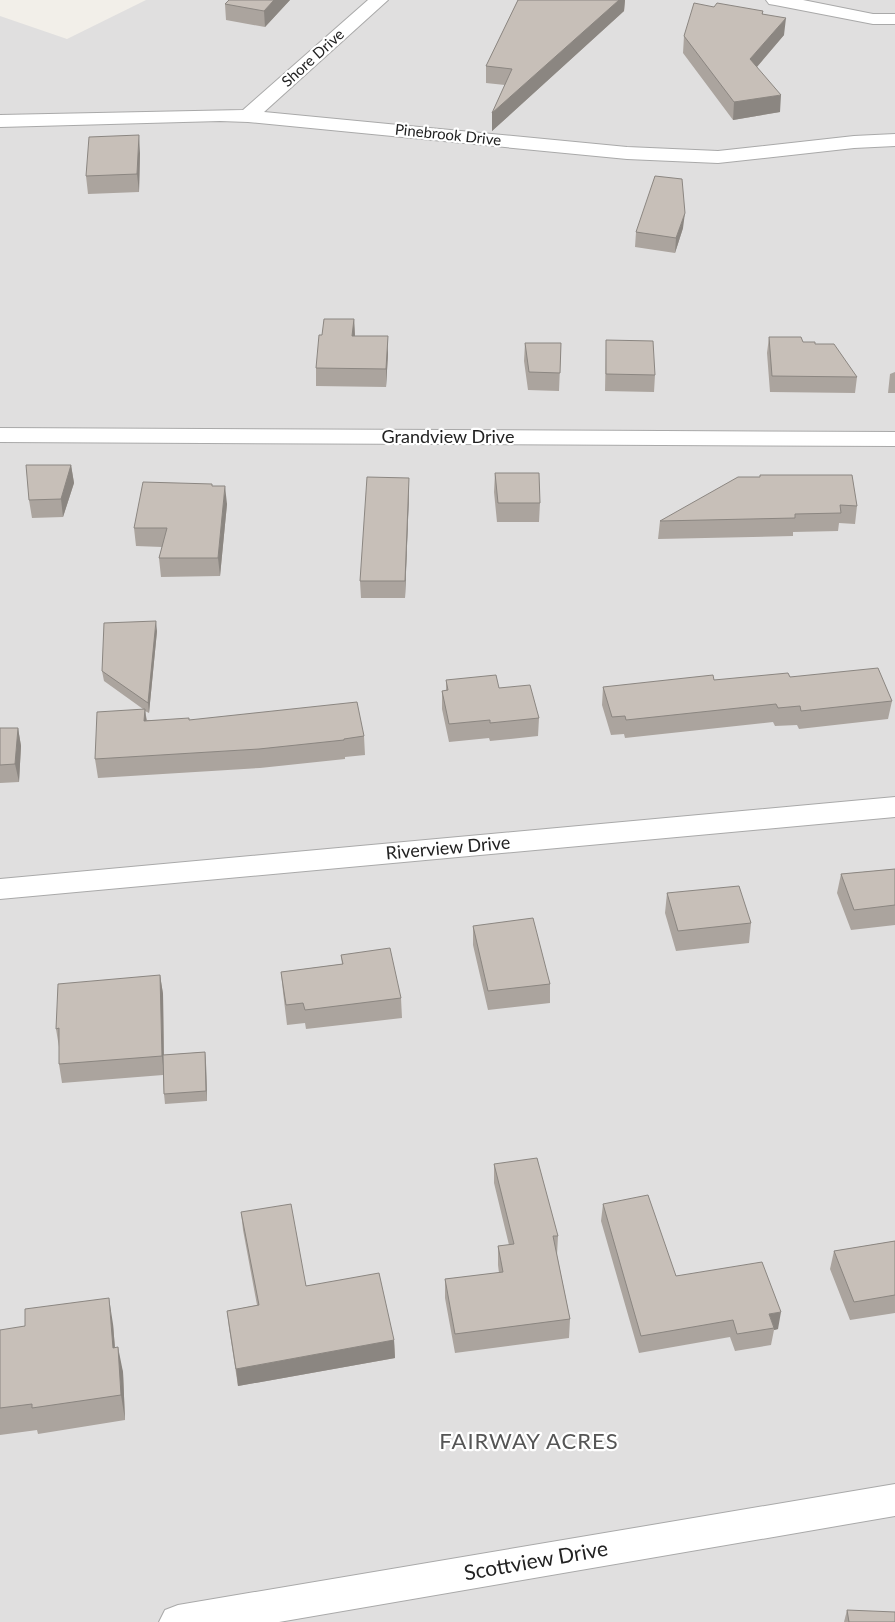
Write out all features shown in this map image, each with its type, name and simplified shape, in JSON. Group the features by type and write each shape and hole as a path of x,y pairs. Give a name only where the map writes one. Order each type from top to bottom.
{"street":[{"name":"Shore Drive","path":"248,116 379,0"},
{"path":"775,0 874,18 895,19"},
{"name":"Pinebrook Drive","path":"0,121 220,115 248,116 627,153 718,157 854,142 895,140"},
{"name":"Grandview Drive","path":"0,435 895,439"},
{"name":"Riverview Drive","path":"0,889 895,807"},
{"name":"Scottview Drive","path":"178,1622 895,1500"}],"shaded area":[{"path":"146,0 895,0 895,1622 0,1622 0,16 67,39"}],"building":[{"path":"229,0 274,0 264,11 225,4"},
{"path":"518,0 619,0 492,113 512,69 486,66"},
{"path":"694,3 714,7 717,3 763,11 762,14 786,18 750,59 781,95 734,102 684,36"},
{"path":"139,135 137,174 86,176 89,137"},
{"path":"655,176 682,179 685,213 676,238 636,232"},
{"path":"324,319 354,319 352,336 388,336 386,369 316,368 319,335 322,335"},
{"path":"769,337 801,337 803,342 834,344 857,377 772,376"},
{"path":"606,340 653,341 655,375 606,374"},
{"path":"525,343 561,343 560,373 529,372"},
{"path":"26,465 71,465 61,499 29,500"},
{"path":"495,473 539,473 540,503 498,503"},
{"path":"760,475 852,475 857,506 840,505 841,513 795,514 795,518 660,521 738,477 760,477"},
{"path":"367,477 409,478 405,581 360,581"},
{"path":"143,482 225,486 218,558 159,558 167,528 134,528"},
{"path":"156,621 148,703 102,671 104,623"},
{"path":"878,668 892,701 801,711 800,706 778,708 776,704 626,720 625,716 612,717 603,687 713,675 714,680 788,673 790,677"},
{"path":"496,675 499,688 530,685 539,718 490,723 490,720 449,724 442,691 448,690 446,680"},
{"path":"357,702 364,736 344,740 259,749 95,759 97,712 145,709 144,721 189,718 189,720"},
{"path":"0,728 18,728 15,764 0,765"},
{"path":"895,869 895,905 854,910 841,874"},
{"path":"739,886 751,923 678,931 667,893"},
{"path":"533,918 550,984 488,991 473,926"},
{"path":"390,948 401,998 305,1010 303,1003 286,1005 281,972 343,964 341,955"},
{"path":"160,975 162,1056 59,1064 59,1028 56,1029 58,984"},
{"path":"205,1052 206,1091 164,1094 163,1055"},
{"path":"537,1158 558,1236 553,1236 570,1319 455,1334 445,1279 503,1272 498,1246 514,1244 494,1164"},
{"path":"648,1195 676,1276 762,1262 781,1312 769,1314 774,1328 737,1334 733,1320 641,1336 603,1204"},
{"path":"291,1204 306,1286 379,1273 394,1340 236,1369 227,1311 259,1305 241,1212"},
{"path":"895,1241 895,1295 854,1302 834,1251"},
{"path":"109,1298 113,1348 118,1347 121,1395 32,1408 32,1404 0,1408 0,1330 25,1326 25,1309"},
{"path":"847,1610 895,1612 895,1622 849,1622"}],"district":[{"name":"FAIRWAY ACRES","path":"529,1441"}]}
